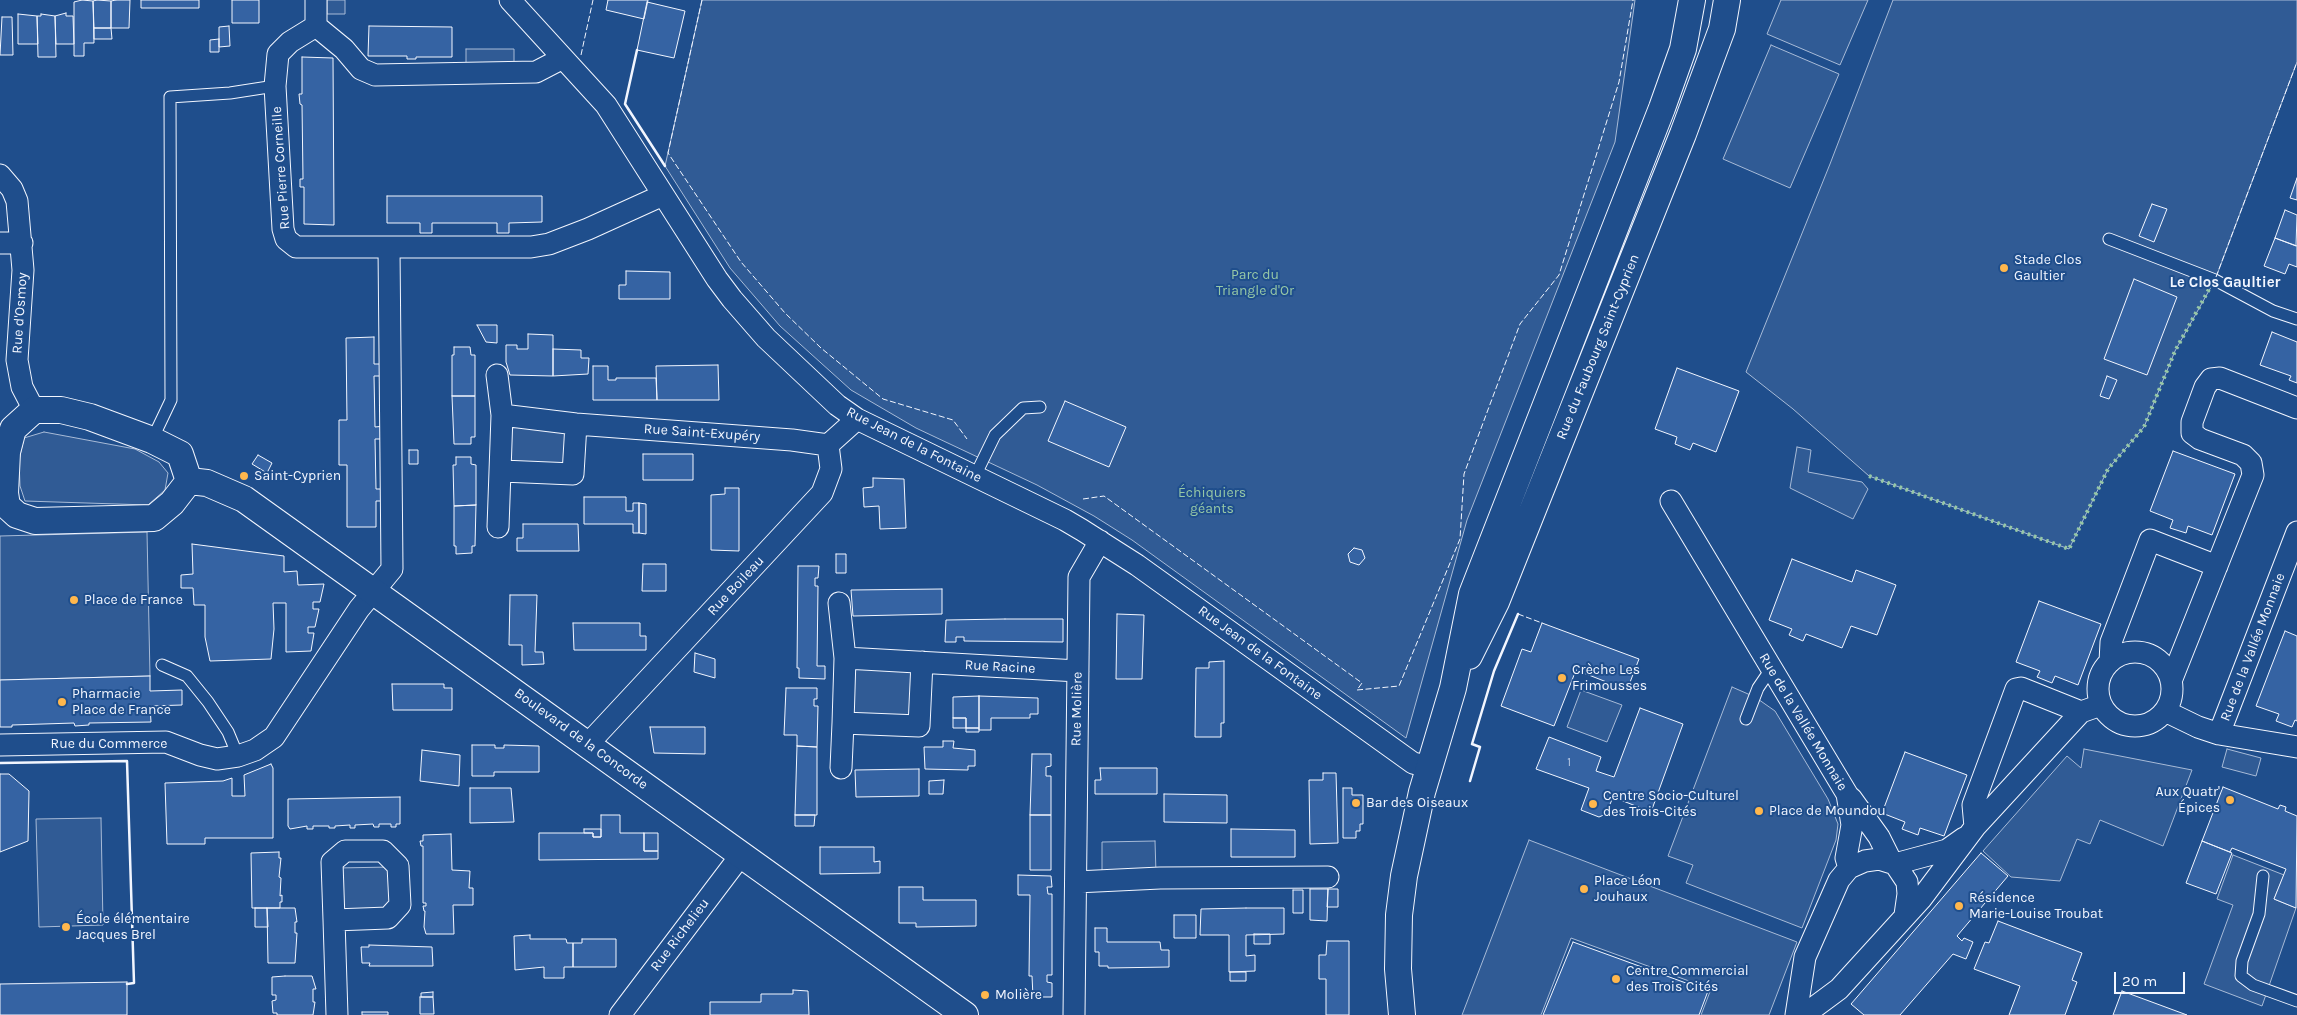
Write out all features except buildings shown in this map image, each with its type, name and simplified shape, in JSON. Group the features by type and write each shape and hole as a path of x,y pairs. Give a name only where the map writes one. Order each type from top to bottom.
{"street":[{"path":"316,0 316,26 339,44 361,68 375,75 536,72 563,58"},
{"name":"Rue Jean de la Fontaine","path":"510,0 606,105 717,279 732,299 766,338 837,405 857,419 1065,520 1100,541 1137,565 1413,763 1429,767"},
{"name":"Rue du Faubourg Saint-Cyprien","path":"1402,1015 1398,969 1399,915 1409,853 1429,767 1453,688 1472,594 1662,108 1683,49 1692,0"},
{"name":"Rue du Faubourg Saint-Cyprien","path":"1453,688 1496,602 1676,122 1722,29 1727,0"},
{"name":"Rue Pierre Corneille","path":"316,26 290,42 278,54 276,86 283,229 286,239 296,247 522,248 549,244 664,195"},
{"name":"Rue d'Osmoy","path":"0,175 12,189 17,201 23,270 17,360 22,387 34,410"},
{"path":"0,243 22,243"},
{"name":"Rue du Commerce","path":"0,745 166,742 200,755 218,759 238,756 254,750 274,737 373,592 392,569 389,248"},
{"path":"497,375 502,415 502,471 498,527"},
{"path":"1804,1015 1839,989 1921,898 1970,832 1972,806 2016,689 2022,688 2091,708 2131,726 2144,726 2156,720 2165,711 2170,702 2171,681 2253,475 2252,463 2242,455 2200,439 2192,433 2192,422 2205,387 2211,380 2220,378 2297,408"},
{"path":"34,410 61,410 90,417 152,440 180,454 189,481 172,504 154,518 118,526 35,521 16,515 4,508 7,452 6,424 34,410"},
{"name":"Rue Saint-Exupéry","path":"502,415 576,424 792,440 828,445"},
{"path":"828,445 857,419"},
{"path":"502,471 573,474 576,424"},
{"name":"Rue Boileau","path":"588,744 822,493 831,469 828,445"},
{"name":"Boulevard de la Concorde","path":"189,481 207,483 244,499 965,1015"},
{"name":"Rue de la Vallée Monnaie","path":"1671,501 1847,794 1852,825 1846,858 1849,868"},
{"name":"Rue de la Vallée Monnaie","path":"2219,734 2297,532"},
{"path":"2110,662 2111,642 2150,540 2217,566"},
{"name":"Rue Molière","path":"1074,1015 1079,577 1100,541"},
{"path":"839,602 846,658 841,768"},
{"path":"1796,1015 1805,957 1839,880 1849,868 1865,861 1879,859 1893,862 1947,850 1970,832 2091,708 2098,693 2098,682 2102,671 2110,662 2130,652 2141,652 2160,662 2167,671 2171,681"},
{"name":"Rue Racine","path":"846,658 1078,671"},
{"path":"843,723 920,726 922,662"},
{"path":"2165,711 2198,727 2219,734 2297,747"},
{"path":"1847,794 1879,837 1907,882 1908,894 1905,915"},
{"name":"Rue Richelieu","path":"620,1015 741,855"},
{"path":"1076,882 1160,878 1328,877"},
{"path":"334,920 337,1015"},
{"path":"1803,969 1811,981 1824,988 1839,989"}],"lane":[{"path":"1676,122 1674,103 1695,44 1699,10 1692,0"},
{"path":"152,440 171,400 170,97 230,93 276,86"},
{"path":"2109,239 2215,280 2266,307 2297,319"},
{"path":"975,476 995,435 1023,408 1040,407"},
{"path":"162,665 187,676 228,732 238,756"},
{"path":"1746,719 1758,688 1772,669"},
{"path":"2263,876 2259,914 2242,961 2241,976 2253,985 2297,1001"}],"shaded area":[{"path":"327,0 345,0 345,14 327,14"},
{"name":"Parc du Triangle d'Or","path":"702,0 1635,0 1615,142 1467,520 1406,738 1132,540 1094,516 1037,485 916,428 851,390 780,326 730,268 665,166"},
{"path":"1781,0 1868,0 1840,65 1767,34"},
{"name":"Stade Clos Gaultier","path":"1893,0 2297,0 2297,62 2215,280 2175,351 2144,427 2108,469 2069,549 1869,476 1793,409 1746,372 1830,164"},
{"path":"1771,45 1839,74 1790,188 1723,159"},
{"path":"466,49 514,49 514,66 466,67"},
{"path":"509,423 571,427 568,469 506,465"},
{"path":"44,432 135,449 159,462 168,473 165,490 148,505 25,501 20,486 19,460 24,438"},
{"path":"1797,447 1811,450 1808,472 1862,482 1868,489 1853,519 1790,488"},
{"name":"Place de France","path":"147,532 150,676 0,680 0,536"},
{"path":"851,666 916,669 913,721 848,718"},
{"name":"Place de Moundou","path":"1732,687 1755,697 1775,711 1828,799 1838,824 1836,840 1802,928 1686,883 1693,865 1668,856"},
{"path":"1581,690 1622,705 1607,742 1567,727"},
{"path":"2084,749 2192,770 2163,846 2100,820 2090,844 2077,839 2060,881 2011,877 1983,851 2067,756 2081,768"},
{"path":"2227,749 2261,758 2256,776 2222,767"},
{"path":"101,818 103,925 39,927 36,819"},
{"name":"Place Léon Jouhaux","path":"1529,840 1797,942 1769,1015 1701,1015 1711,989 1571,938 1541,1015 1462,1015"},
{"path":"1155,841 1156,873 1102,874 1102,842"},
{"path":"2233,855 2284,875 2274,899 2296,908 2262,1006 2204,984 2233,905 2217,899"},
{"path":"392,867 393,909 337,911 336,868"}],"hedge":[{"path":"1869,476 2069,549 2108,469 2144,427 2175,351 2213,282"}],"fence":[{"path":"581,55 593,0"},
{"path":"702,0 668,153 741,262 785,313 821,348 883,399 953,420 967,439"},
{"path":"1083,499 1104,496 1362,683 1357,690 1399,686 1460,539 1464,474 1520,324 1559,275 1619,82 1633,0"},
{"path":"2216,277 2297,62"},
{"path":"1518,614 1542,623"}],"wall":[{"path":"637,50 625,104 665,166"},
{"path":"1470,781 1480,747 1472,744 1494,671 1518,614"},
{"path":"0,763 127,761 134,983 127,984"}],"place":[{"name":"Stade Clos Gaultier","path":"2004,268"},
{"name":"Saint-Cyprien","path":"244,476"},
{"name":"Place de France","path":"74,600"},
{"name":"Crèche Les Frimousses","path":"1562,678"},
{"name":"Pharmacie Place de France","path":"62,702"},
{"name":"Aux Quatr' Épices","path":"2230,800"},
{"name":"Bar des Oiseaux","path":"1356,803"},
{"name":"Centre Socio-Culturel des Trois-Cités","path":"1593,804"},
{"name":"Place de Moundou","path":"1759,811"},
{"name":"Place Léon Jouhaux","path":"1584,889"},
{"name":"Résidence Marie-Louise Troubat","path":"1959,906"},
{"name":"École élémentaire Jacques Brel","path":"66,927"},
{"name":"Centre Commercial des Trois Cités","path":"1616,979"},
{"name":"Molière","path":"985,995"}],"district":[{"name":"Le Clos Gaultier","path":"2225,283"}],"park label":[{"name":"Échiquiers géants","path":"1212,502"}]}
